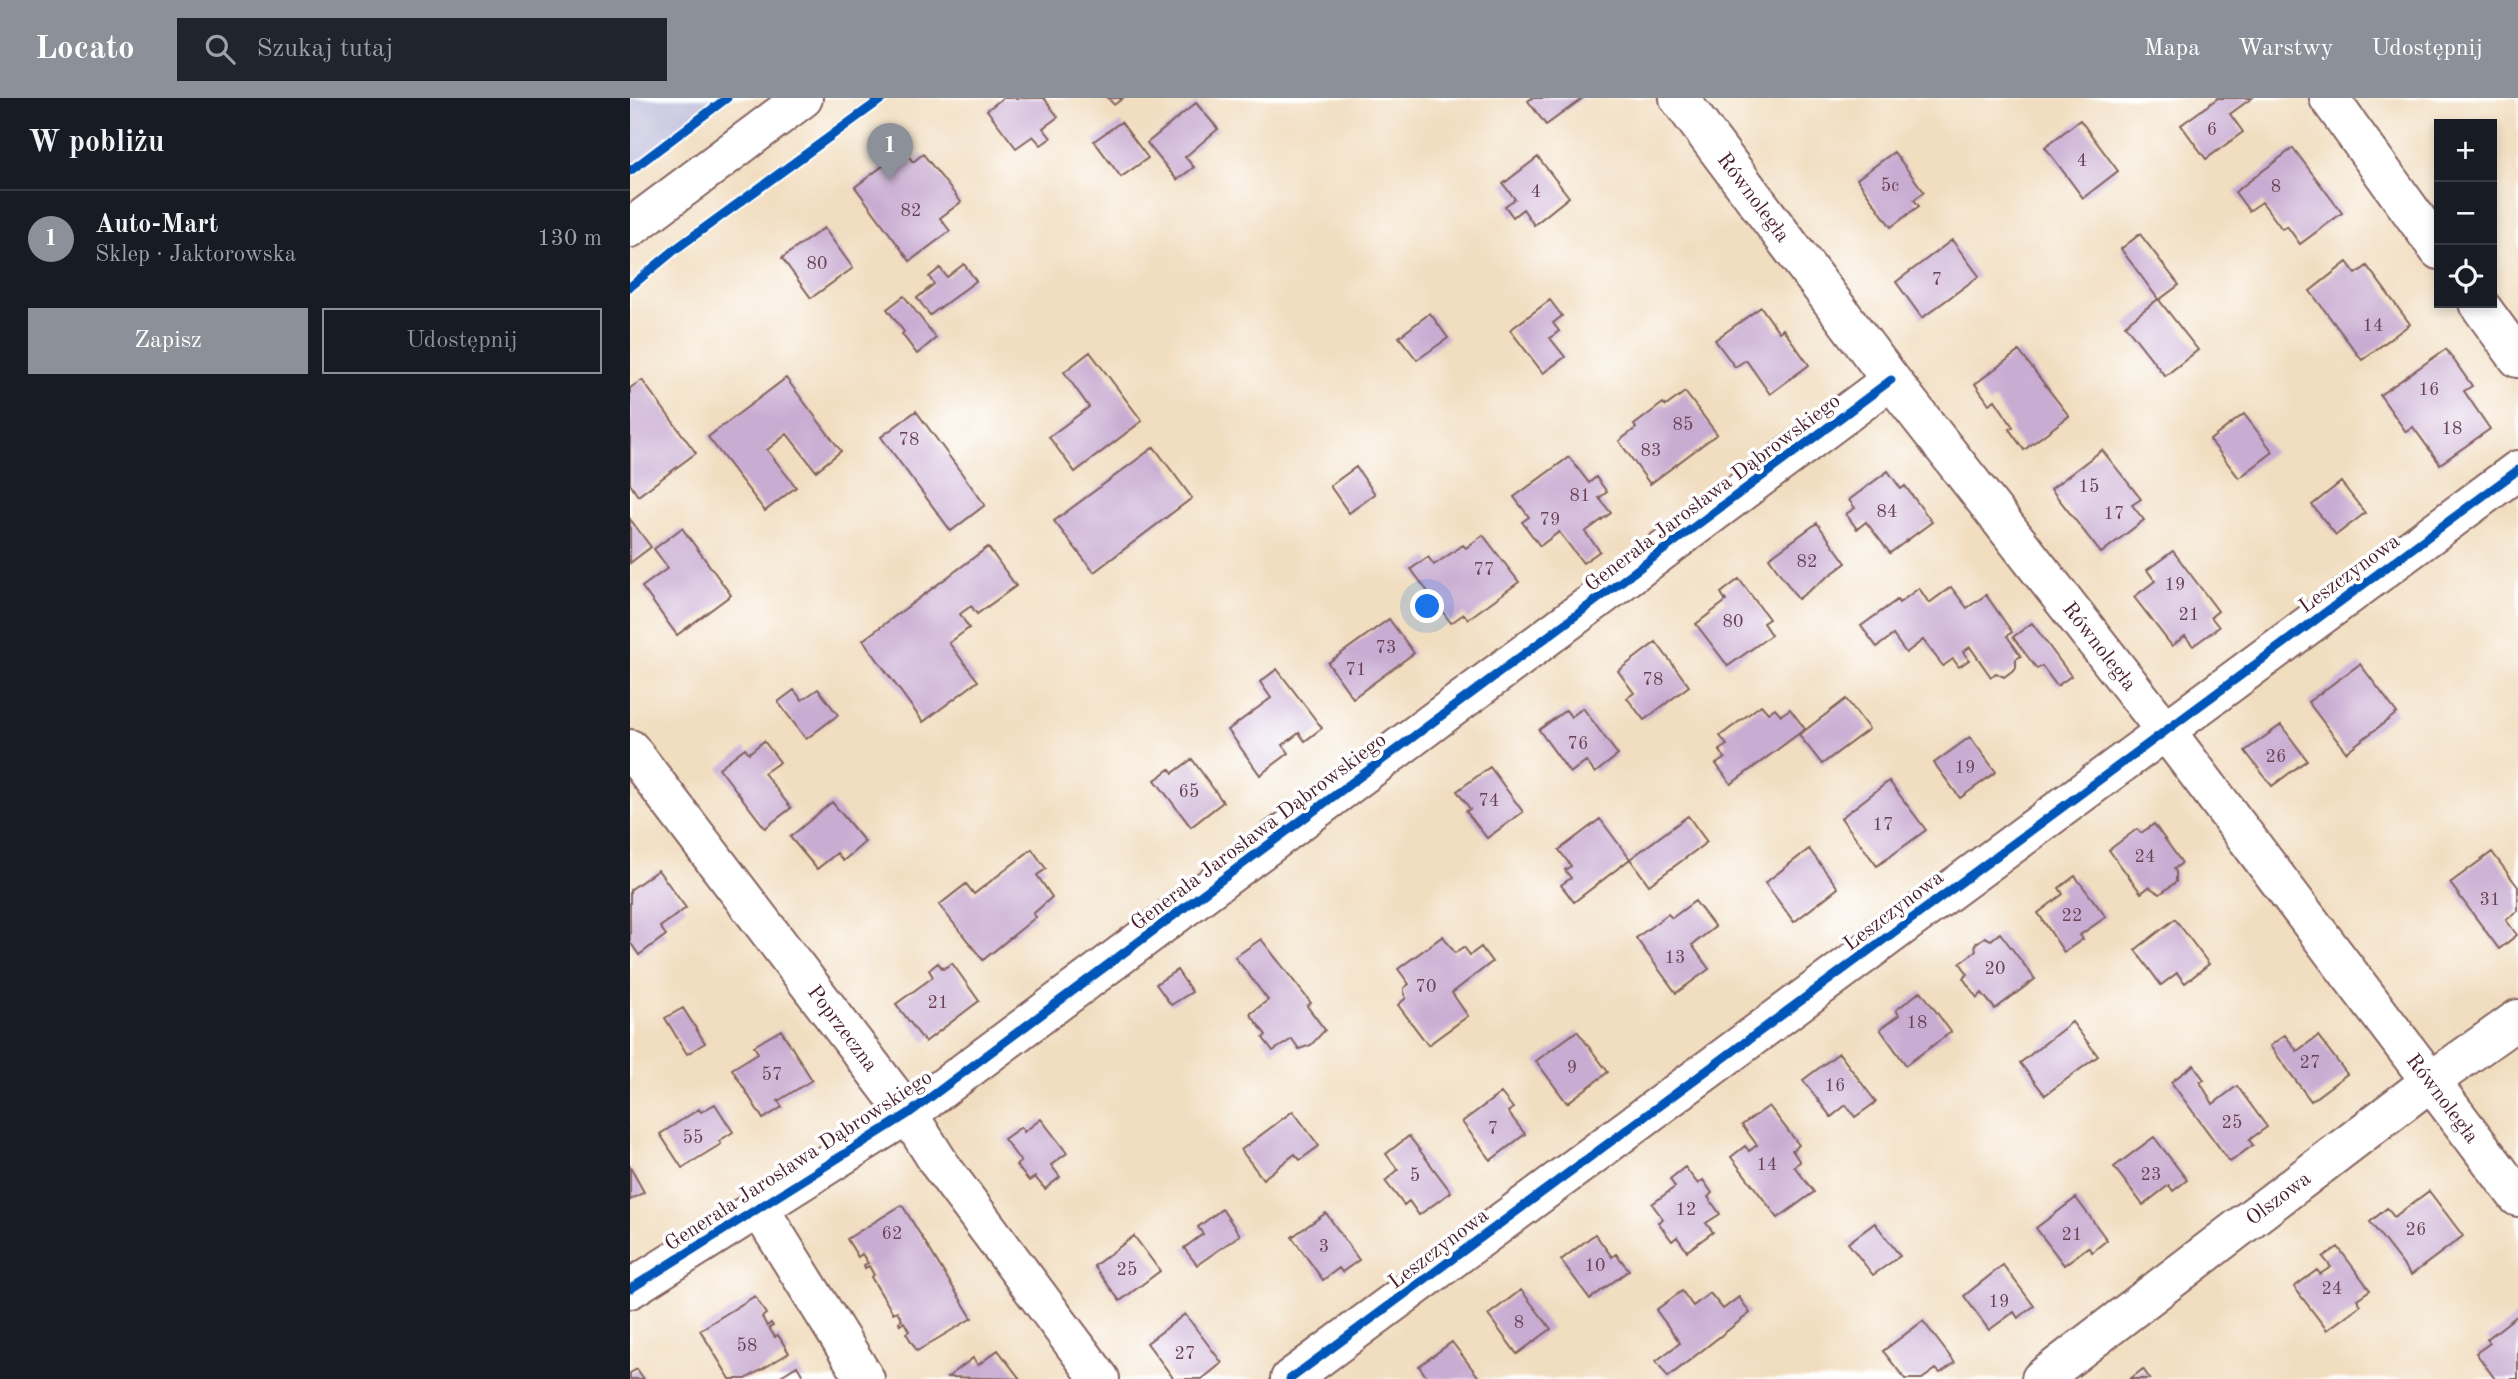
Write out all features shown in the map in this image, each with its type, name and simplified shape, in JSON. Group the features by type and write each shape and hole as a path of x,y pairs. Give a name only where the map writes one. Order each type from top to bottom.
{"street":[{"path":"630,228 803,98"},
{"name":"Równoległa","path":"1679,98 1891,380 2165,730 2518,1197"},
{"path":"2329,98 2435,245"},
{"path":"2482,308 2518,358"},
{"name":"Generała Jarosława Dąbrowskiego","path":"630,1289 908,1114 1891,380"},
{"name":"Leszczynowa","path":"1290,1379 2518,470"},
{"name":"Poprzeczna","path":"630,748 908,1114 941,1166 1100,1379"},
{"name":"Olszowa","path":"2040,1379 2431,1081 2518,1019"},
{"path":"759,1208 865,1379"}],"shaded area":[{"path":"630,98 730,98 630,173"}],"building":[{"path":"1003,98 1044,98 1058,117 1043,128 1051,138 1041,145 1033,136 1016,148 987,110"},
{"path":"1108,98 1123,98 1114,105"},
{"path":"1532,98 1583,98 1546,125 1528,101"},
{"path":"2218,98 2252,98 2230,114 2243,132 2206,159 2181,125"},
{"path":"1196,103 1218,129 1185,157 1194,167 1177,180 1147,143"},
{"path":"2080,120 2118,171 2083,198 2045,147"},
{"path":"1121,122 1148,158 1121,177 1094,141"},
{"path":"2293,148 2342,213 2300,244 2287,226 2282,229 2262,202 2249,211 2235,192"},
{"path":"904,150 913,162 923,154 961,202 940,218 950,231 910,261 855,187"},
{"path":"1894,152 1924,192 1914,200 1919,206 1891,227 1857,179"},
{"path":"1538,157 1569,197 1534,225 1523,209 1513,217 1505,206 1515,199 1503,184"},
{"path":"824,228 853,268 811,298 782,258"},
{"path":"2140,234 2179,285 2159,300 2198,350 2165,376 2125,325 2158,299 2121,249"},
{"path":"1952,240 1979,276 1922,318 1896,282"},
{"path":"2347,262 2356,274 2367,266 2410,324 2362,360 2310,291"},
{"path":"964,264 976,281 930,315 917,298 934,284 929,277 940,268 947,277"},
{"path":"904,296 936,338 917,354 887,309"},
{"path":"1550,300 1562,316 1553,323 1559,331 1550,338 1565,357 1543,373 1510,330"},
{"path":"1761,307 1779,332 1783,329 1809,365 1770,394 1746,360 1735,367 1715,340"},
{"path":"1430,313 1448,338 1417,360 1399,337"},
{"path":"2446,349 2472,386 2464,391 2490,429 2440,464 2413,427 2406,432 2380,395"},
{"path":"2019,351 2069,416 2024,450 2009,429 2013,427 1995,400 1989,404 1975,384"},
{"path":"1090,352 1142,421 1075,472 1049,437 1089,407 1064,372"},
{"path":"786,378 841,451 816,471 787,434 767,450 796,487 765,511 708,437"},
{"path":"642,380 696,453 638,496 630,484 630,388"},
{"path":"1685,392 1717,434 1650,484 1619,441 1636,428 1634,425 1663,403 1666,406"},
{"path":"916,411 985,505 951,531 881,437"},
{"path":"2244,414 2273,452 2239,478 2210,440"},
{"path":"1154,447 1192,498 1094,572 1054,521"},
{"path":"2102,450 2141,499 2132,505 2144,520 2101,553 2051,489"},
{"path":"1569,457 1589,483 1596,477 1607,492 1599,498 1611,513 1585,532 1600,551 1583,563 1559,532 1540,546 1522,522 1529,517 1514,497"},
{"path":"1356,467 1375,494 1349,513 1330,486"},
{"path":"1888,471 1901,489 1905,486 1932,522 1890,553 1866,522 1857,529 1846,514 1855,508 1849,500"},
{"path":"2341,482 2365,513 2336,535 2312,505"},
{"path":"630,519 651,547 630,563"},
{"path":"1817,523 1846,563 1798,599 1769,558"},
{"path":"682,528 731,595 677,635 642,587 668,568 654,549"},
{"path":"1483,535 1519,582 1468,619 1464,614 1451,623 1411,569 1428,557 1434,565 1463,545 1466,548"},
{"path":"988,547 1016,586 977,614 971,606 960,614 969,628 949,643 978,681 923,722 863,640"},
{"path":"2173,551 2218,611 2211,617 2219,627 2193,646 2185,636 2172,646 2134,597 2155,581 2147,570"},
{"path":"1739,579 1769,619 1763,623 1771,635 1728,666 1696,624 1726,601 1721,593"},
{"path":"1951,587 1967,608 1986,595 2012,632 2007,636 2021,656 2016,659 2016,668 2004,677 1996,673 1991,677 1970,647 1963,652 1969,660 1959,667 1953,659 1943,666 1923,640 1906,653 1893,635 1877,647 1861,626 1919,588 1929,603"},
{"path":"1389,619 1414,653 1353,698 1328,663"},
{"path":"2032,623 2071,676 2057,686 2042,666 2037,669 2013,637"},
{"path":"1656,642 1689,686 1644,720 1627,698 1634,693 1618,671"},
{"path":"2360,664 2397,713 2346,752 2308,702"},
{"path":"1277,669 1322,728 1305,741 1299,733 1283,745 1289,753 1260,775 1228,730 1271,698 1260,682"},
{"path":"818,689 838,715 806,739 778,702 794,690 802,700"},
{"path":"1846,699 1869,729 1822,764 1799,735"},
{"path":"1761,705 1768,713 1775,708 1781,715 1790,709 1805,729 1731,784 1716,764 1725,758 1719,750 1727,745 1720,736"},
{"path":"1583,708 1618,755 1595,773 1586,761 1570,773 1539,730 1566,710 1571,717"},
{"path":"2281,725 2307,760 2272,786 2245,751"},
{"path":"1970,737 1996,772 1960,798 1934,763"},
{"path":"764,741 780,762 764,773 791,808 765,828 719,768 745,748 749,753"},
{"path":"1192,759 1223,802 1191,827 1155,780 1170,769 1173,773"},
{"path":"1490,767 1523,812 1487,838 1466,811 1470,809 1457,791"},
{"path":"1889,781 1926,830 1877,866 1841,818"},
{"path":"832,802 865,842 843,861 837,853 817,869 790,837"},
{"path":"1688,816 1707,842 1649,885 1630,859"},
{"path":"1600,819 1630,859 1574,902 1561,885 1571,878 1565,870 1571,866 1559,850"},
{"path":"2154,824 2182,863 2174,869 2176,882 2160,894 2149,887 2141,893 2109,850 2137,829 2141,833"},
{"path":"1032,849 1046,869 1037,875 1052,897 1033,914 1036,917 983,960 939,905 966,884 974,894"},
{"path":"1809,849 1838,888 1794,922 1765,883"},
{"path":"2492,852 2518,887 2518,911 2506,920 2517,935 2499,949 2450,883"},
{"path":"658,870 686,908 660,927 666,935 639,955 630,942 630,890"},
{"path":"2075,876 2106,917 2080,935 2083,939 2064,952 2038,913 2063,894 2059,888"},
{"path":"1695,901 1715,927 1692,945 1709,969 1676,993 1636,938 1668,914 1672,918"},
{"path":"2175,919 2209,964 2185,983 2177,973 2161,985 2135,950"},
{"path":"2000,933 2035,979 1995,1009 1982,993 1977,998 1963,978 1968,974 1960,963 1976,951 1975,944 1985,937 1991,940"},
{"path":"1443,936 1455,953 1464,947 1470,955 1481,947 1492,962 1452,993 1468,1016 1428,1045 1398,1005 1406,998 1404,988 1409,984 1398,969"},
{"path":"1261,939 1311,1003 1307,1006 1325,1030 1311,1045 1299,1049 1292,1039 1273,1051 1263,1038 1266,1035 1250,1014 1268,1000 1235,957"},
{"path":"938,963 943,969 952,963 979,1001 925,1042 896,1004 933,977 929,970"},
{"path":"1177,970 1192,992 1171,1005 1156,984"},
{"path":"1921,991 1951,1032 1906,1065 1880,1029 1899,1015 1896,1010"},
{"path":"683,1008 705,1043 687,1054 665,1018"},
{"path":"2072,1022 2098,1056 2045,1095 2020,1063"},
{"path":"781,1030 812,1080 778,1101 782,1107 763,1119 732,1069 758,1053 754,1046"},
{"path":"1577,1031 1608,1072 1567,1103 1536,1061"},
{"path":"2285,1035 2297,1051 2318,1036 2347,1074 2311,1101 2270,1046"},
{"path":"1839,1053 1876,1102 1855,1117 1846,1105 1831,1117 1803,1080"},
{"path":"2194,1065 2204,1080 2200,1082 2213,1104 2237,1086 2267,1127 2249,1140 2253,1145 2230,1162 2171,1082"},
{"path":"1501,1093 1513,1108 1508,1112 1525,1134 1491,1160 1462,1122"},
{"path":"715,1104 733,1132 719,1141 721,1144 682,1168 660,1134 699,1109 701,1112"},
{"path":"1769,1106 1799,1145 1792,1150 1800,1162 1794,1166 1814,1192 1778,1218 1731,1157 1745,1146 1749,1151 1757,1145 1742,1125"},
{"path":"1293,1111 1319,1146 1300,1160 1295,1154 1263,1179 1241,1150"},
{"path":"1041,1119 1067,1153 1051,1165 1060,1177 1045,1189 1035,1177 1029,1181 1016,1165 1021,1162 1004,1139 1021,1127 1024,1132"},
{"path":"1409,1136 1451,1192 1419,1215 1409,1201 1404,1205 1385,1181 1398,1170 1386,1154"},
{"path":"2154,1137 2187,1180 2173,1191 2169,1185 2143,1205 2114,1167"},
{"path":"630,1167 644,1192 630,1200"},
{"path":"1685,1167 1698,1184 1703,1180 1712,1193 1708,1197 1720,1214 1706,1223 1713,1232 1687,1251 1677,1237 1672,1241 1658,1222 1663,1219 1652,1204 1675,1187 1670,1179"},
{"path":"2429,1191 2463,1236 2411,1275 2370,1222 2387,1208 2394,1217"},
{"path":"2076,1198 2107,1240 2092,1252 2088,1247 2064,1265 2036,1228"},
{"path":"902,1205 972,1318 917,1351 906,1333 909,1331 904,1322 900,1325 902,1320 897,1311 893,1313 871,1277 874,1275 869,1266 865,1268 864,1265 868,1263 862,1254 858,1257 847,1239"},
{"path":"1222,1209 1240,1235 1197,1265 1184,1248 1203,1234 1198,1227"},
{"path":"1326,1213 1359,1260 1342,1272 1339,1268 1323,1280 1292,1237"},
{"path":"1875,1223 1900,1256 1873,1275 1848,1243"},
{"path":"1595,1234 1612,1257 1616,1254 1629,1270 1590,1299 1561,1260"},
{"path":"1134,1236 1160,1271 1120,1301 1094,1266"},
{"path":"2338,1247 2370,1290 2357,1299 2361,1305 2327,1330 2294,1287 2317,1270 2320,1274 2331,1267 2323,1257"},
{"path":"2003,1265 2034,1306 2018,1318 2014,1312 1989,1330 1964,1296"},
{"path":"1521,1290 1551,1329 1517,1354 1488,1315"},
{"path":"1682,1291 1693,1306 1710,1293 1723,1309 1739,1297 1750,1313 1668,1377 1656,1361 1680,1343 1656,1310"},
{"path":"755,1296 766,1314 762,1317 767,1326 771,1323 773,1326 769,1328 775,1337 778,1335 789,1353 746,1379 730,1379 700,1330"},
{"path":"1185,1314 1222,1363 1202,1379 1174,1379 1147,1343"},
{"path":"2518,1315 2518,1379 2495,1379 2476,1353 2490,1343 2487,1339"},
{"path":"1923,1321 1955,1363 1940,1373 1936,1369 1922,1379 1905,1379 1883,1351"},
{"path":"1452,1342 1480,1379 1428,1379 1419,1366"},
{"path":"998,1350 1020,1379 948,1377 973,1358 978,1365"},
{"path":"797,1366 805,1379 776,1379"},
{"path":"637,1369 644,1379 630,1379 630,1373"},
{"path":"2143,1369 2150,1379 2130,1379"}],"cycle path":[{"path":"630,171 727,98"},
{"path":"630,287 677,248 883,98"},
{"path":"630,1289 908,1114 1891,380"},
{"path":"1290,1379 2518,470"}],"place":[{"name":"Auto-Mart","path":"890,181"}]}
